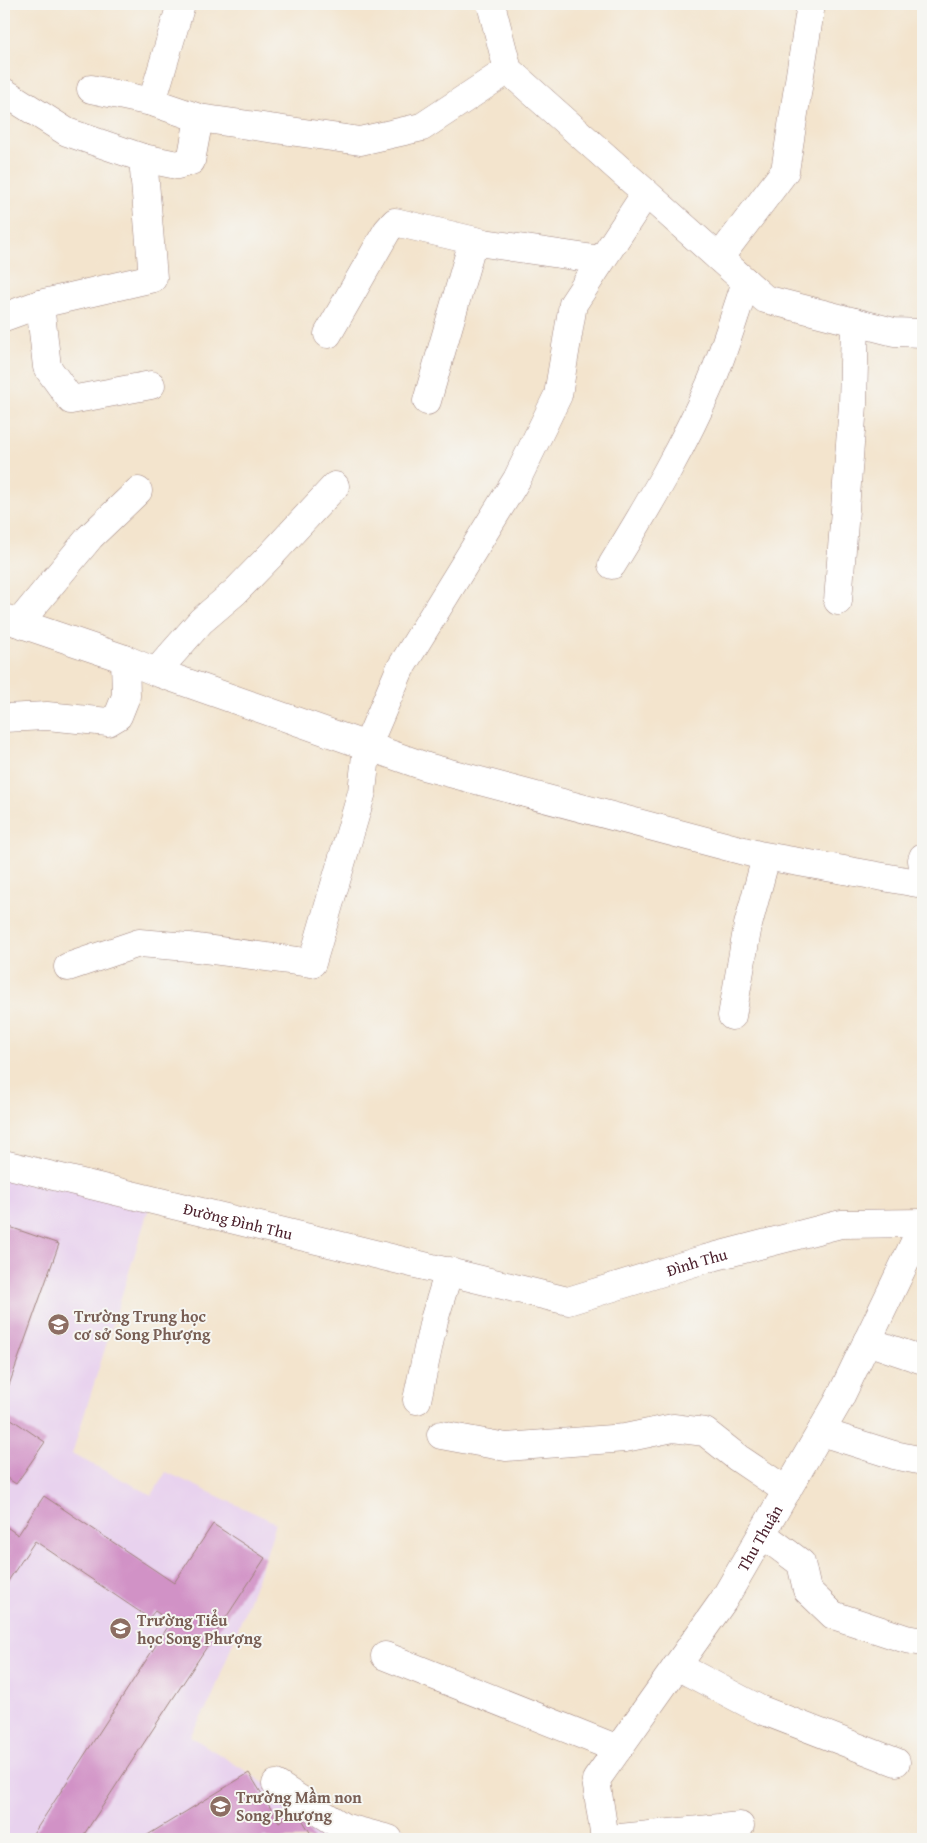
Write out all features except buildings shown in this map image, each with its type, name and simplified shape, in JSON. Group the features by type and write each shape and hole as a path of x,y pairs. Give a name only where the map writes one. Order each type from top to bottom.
{"street":[{"path":"152,102 181,4"},
{"path":"491,4 508,70 765,299 894,332 923,333"},
{"path":"719,258 784,170 810,4"},
{"path":"91,89 152,102 199,118 360,141 422,127 508,70"},
{"path":"4,92 67,132 143,158 177,165 191,161 199,118"},
{"path":"4,317 40,304 153,278 143,158"},
{"path":"68,967 139,943 312,963 362,792 367,746 400,669 517,479 558,395 573,304 646,193"},
{"path":"328,334 387,231 395,222 473,241 601,260"},
{"path":"427,401 473,241"},
{"path":"612,565 653,498 686,437 713,378 746,282"},
{"path":"40,304 47,367 71,400 151,385"},
{"path":"838,601 853,405 855,322"},
{"path":"156,672 201,621 235,592 335,486"},
{"path":"138,491 90,537 12,620 427,767 766,857 923,884"},
{"path":"4,718 47,716 108,722 118,716 126,696 125,659"},
{"path":"732,1016 748,925 766,857"},
{"path":"923,857 923,868"},
{"name":"Đường Đình Thu","path":"4,1164 462,1274"},
{"name":"Đình Thu","path":"462,1274 568,1301 705,1259 841,1224 922,1232"},
{"name":"Thu Thuận","path":"605,1839 596,1780 723,1601 838,1402 922,1232"},
{"path":"417,1400 434,1320 462,1274"},
{"path":"867,1341 923,1360"},
{"path":"441,1434 506,1447 625,1438 672,1428 705,1432 738,1458 787,1491"},
{"path":"821,1432 894,1455 923,1461"},
{"path":"762,1534 801,1563 807,1590 833,1615 906,1639 923,1642"},
{"path":"385,1656 618,1748"},
{"path":"677,1666 759,1709 896,1762"},
{"path":"276,1784 343,1827 389,1839"},
{"path":"610,1839 740,1826"}],"shaded area":[{"name":"Trường Tiểu học Song Phượng","path":"4,1170 149,1208 72,1454 152,1495 166,1472 276,1523 265,1558 211,1700 190,1736 249,1773 346,1839 4,1839"}],"place":[{"name":"Trường Trung học cơ sở Song Phượng","path":"58,1325"},
{"name":"Trường Tiểu học Song Phượng","path":"121,1629"},
{"name":"Trường Mầm non Song Phượng","path":"220,1806"}]}
